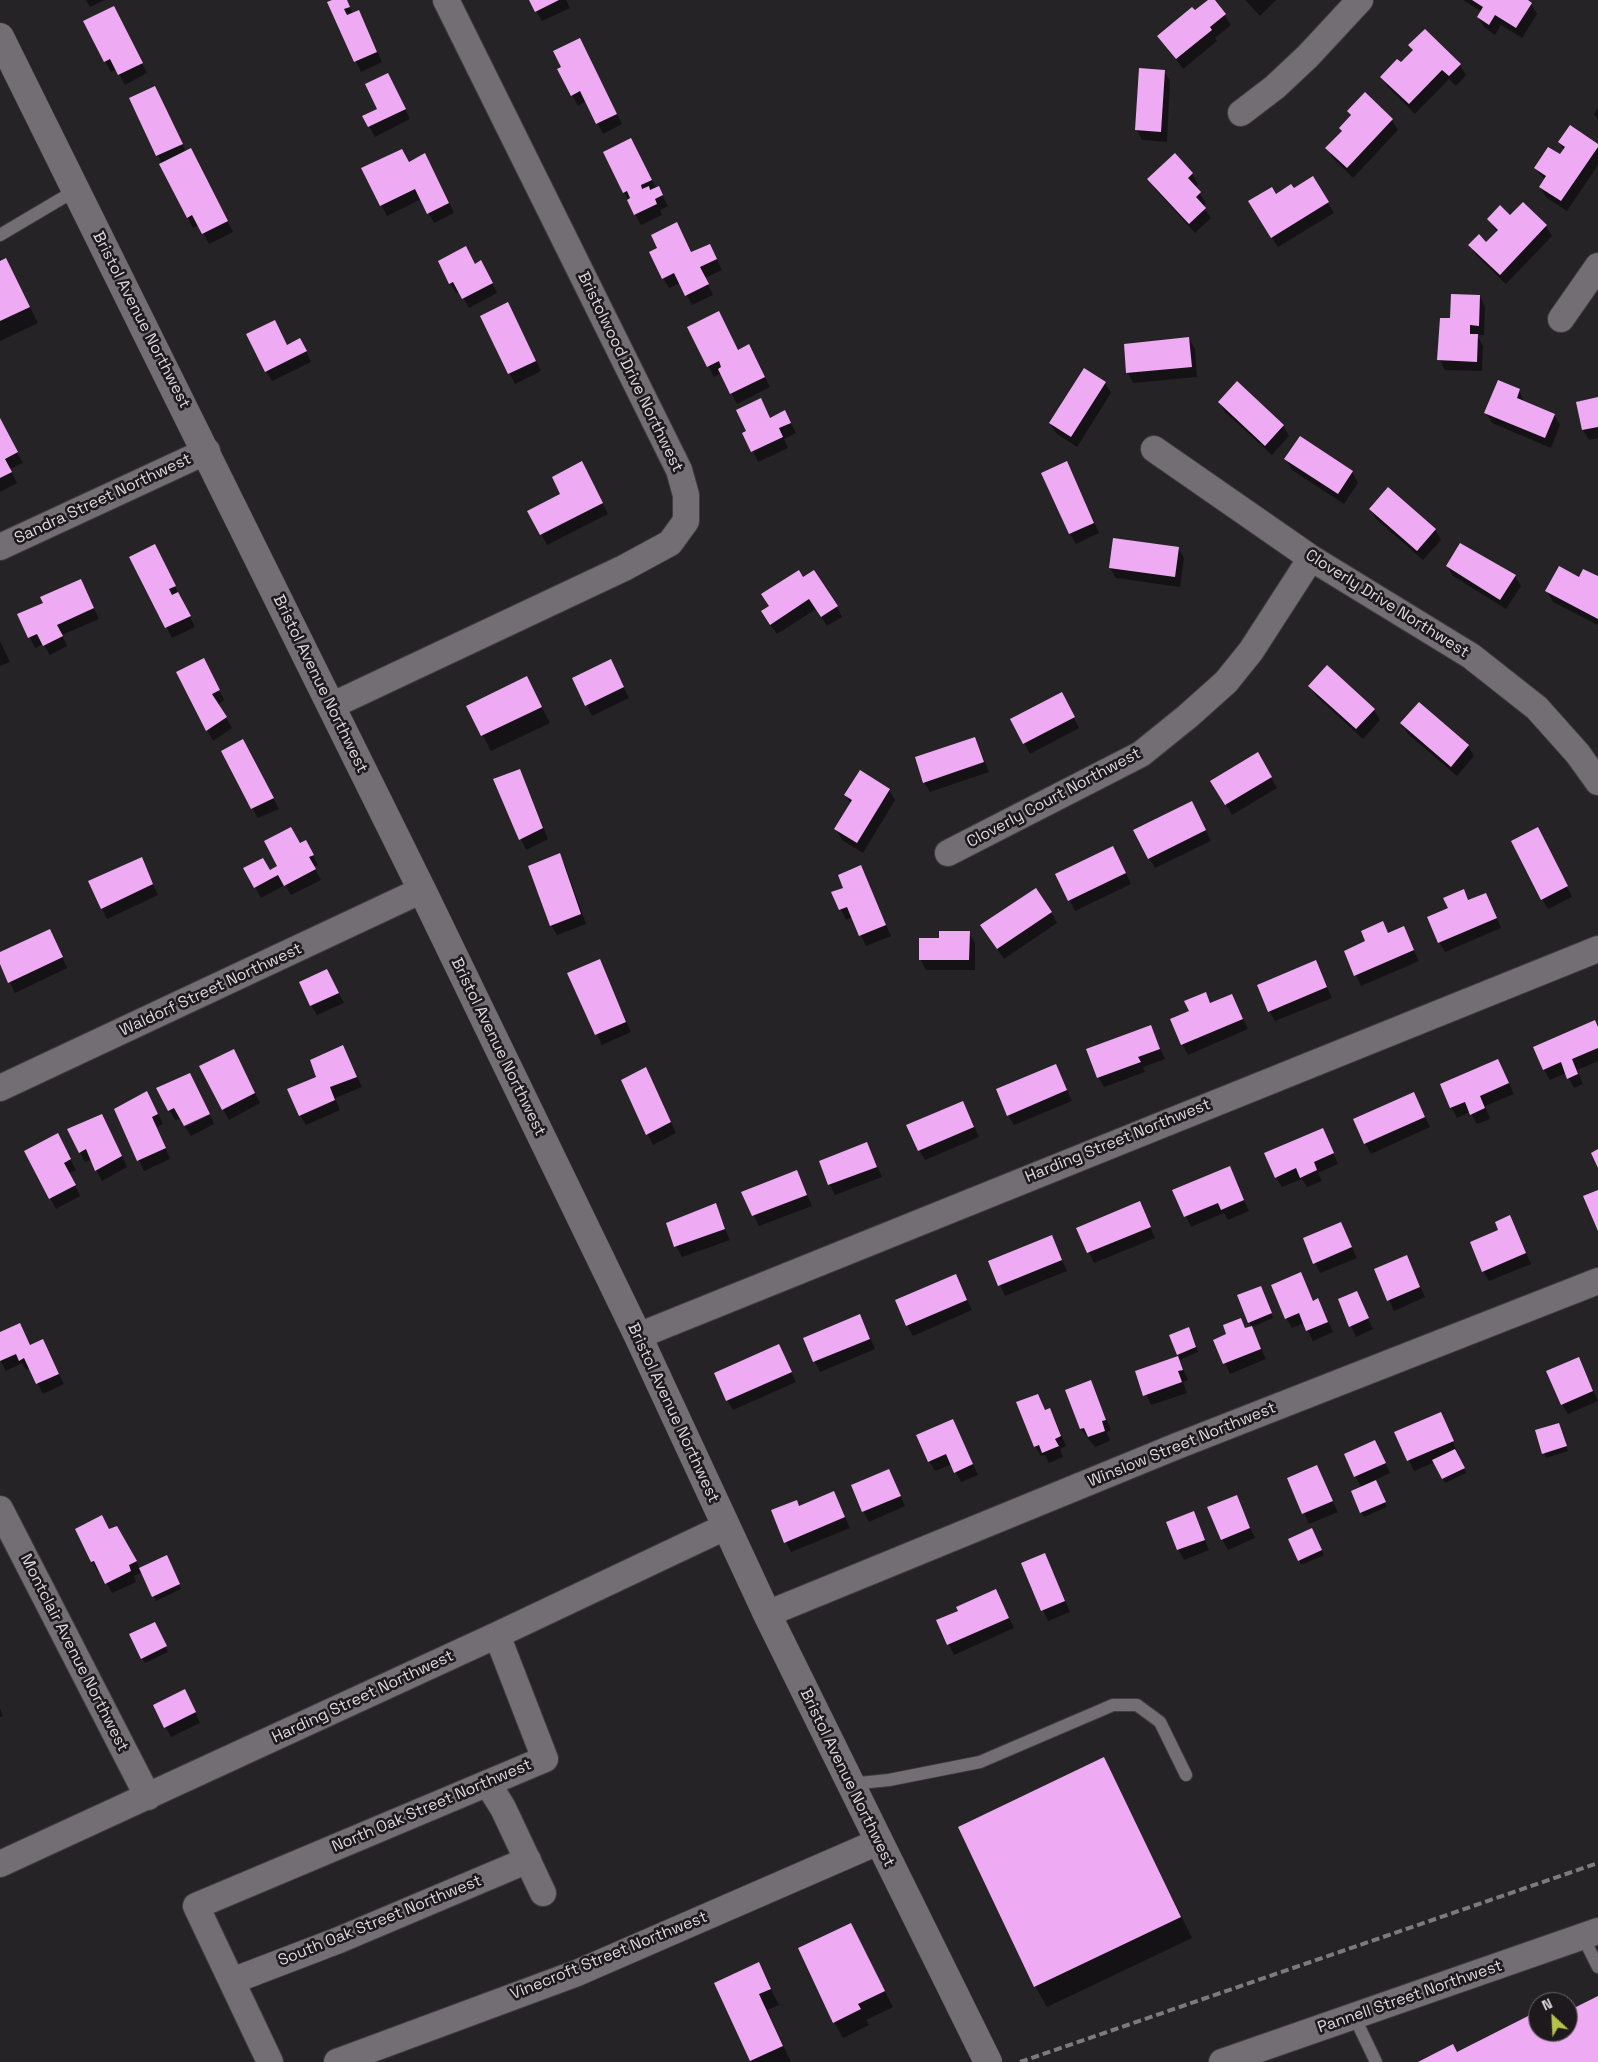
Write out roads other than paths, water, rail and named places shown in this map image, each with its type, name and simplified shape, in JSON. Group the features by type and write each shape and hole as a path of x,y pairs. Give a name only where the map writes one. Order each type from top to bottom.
{"street":[{"name":"Bristolwood Drive Northwest","path":"331,706 624,568 670,543 686,521 686,496 679,470 446,0"},
{"path":"1241,112 1275,87 1308,56 1360,0"},
{"name":"Bristol Avenue Northwest","path":"0,37 207,451 422,890 638,1336 767,1614 988,2062"},
{"path":"1561,319 1598,266"},
{"name":"Cloverly Drive Northwest","path":"1154,449 1311,558 1470,656 1537,708 1578,754 1598,782"},
{"name":"Sandra Street Northwest","path":"0,547 207,451"},
{"name":"Cloverly Court Northwest","path":"948,854 1141,754 1188,716 1226,682 1250,651 1311,558"},
{"name":"Waldorf Street Northwest","path":"0,1088 422,890"},
{"name":"Harding Street Northwest","path":"638,1336 1598,949"},
{"name":"Winslow Street Northwest","path":"767,1614 1177,1446 1598,1281"},
{"name":"Montclair Avenue Northwest","path":"0,1509 148,1796"},
{"name":"Harding Street Northwest","path":"0,1864 497,1636 725,1527"},
{"name":"North Oak Street Northwest","path":"232,1981 196,1906 545,1759 497,1636"},
{"path":"488,1784 502,1808 543,1893"},
{"name":"Vinecroft Street Northwest","path":"337,2062 577,1973 878,1842"},
{"name":"South Oak Street Northwest","path":"232,1981 339,1940 528,1860"},
{"name":"Pannell Street Northwest","path":"1222,2062 1590,1934"},
{"path":"232,1981 270,2062"}],"lane":[{"path":"0,235 76,190"},
{"path":"850,1784 889,1780 980,1762 1113,1705 1137,1706 1160,1722 1186,1775"},
{"path":"1590,1934 1598,1967"},
{"path":"1354,2016 1376,2062"}],"railway":[{"path":"1020,2062 1598,1863"}]}
